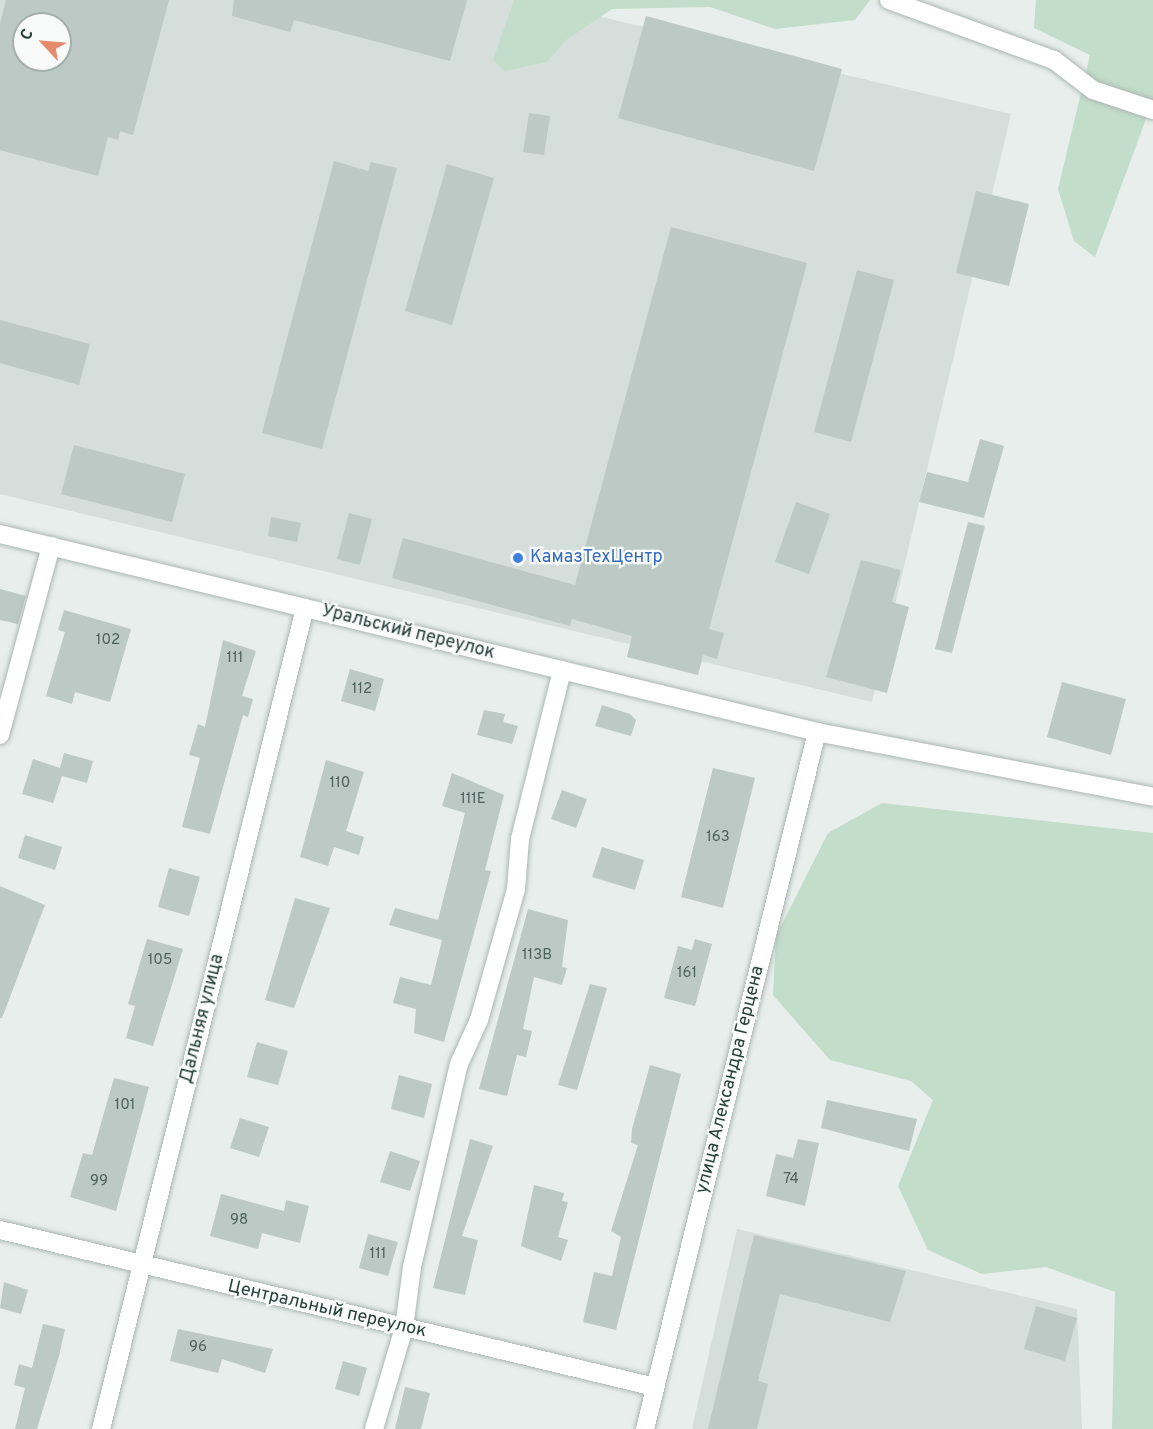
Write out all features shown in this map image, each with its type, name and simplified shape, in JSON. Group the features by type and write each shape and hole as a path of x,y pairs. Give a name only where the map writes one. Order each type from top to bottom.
{"street":[{"path":"889,0 1054,60 1093,90 1153,110"},
{"name":"Уральский переулок","path":"0,534 817,732 1153,797"},
{"path":"0,735 51,546"},
{"name":"Дальняя улица","path":"101,1429 305,608"},
{"path":"374,1429 404,1328 414,1255 456,1075 479,1020 516,889 520,839 562,670"},
{"name":"улица Александра Герцена","path":"645,1429 817,732"},
{"name":"Центральный переулок","path":"0,1230 142,1267 655,1387"}],"shaded area":[{"path":"0,0 530,0 1011,114 872,702 0,494"},
{"path":"737,1229 1077,1309 1082,1429 692,1429"}],"green space":[{"path":"514,0 870,0 855,20 775,29 710,7 612,9 566,40 547,62 505,71 493,60"},
{"path":"1036,0 1153,0 1153,100 1095,257 1074,241 1058,189 1090,55 1034,28"},
{"path":"882,803 1153,833 1153,1429 1112,1429 1115,1292 1046,1267 982,1274 928,1250 898,1186 933,1100 911,1081 830,1060 773,995 776,936 828,833"}],"building":[{"path":"6,0 169,0 133,135 120,131 118,140 108,137 98,176 0,150 0,23"},
{"path":"234,0 467,0 450,61 294,20 290,32 232,16"},
{"path":"646,16 842,69 814,171 618,118"},
{"path":"529,113 550,116 544,155 523,152"},
{"path":"334,161 368,171 371,162 397,168 322,449 262,433"},
{"path":"447,164 494,178 452,325 405,311"},
{"path":"976,191 1029,204 1009,286 956,273"},
{"path":"671,227 807,263 709,629 724,633 717,659 703,655 698,675 627,657 632,636 572,619 570,626 392,578 403,538 575,585"},
{"path":"857,270 894,280 851,442 814,432"},
{"path":"0,320 90,344 79,385 0,363"},
{"path":"980,439 1004,446 984,518 919,502 927,472 968,482"},
{"path":"74,445 185,474 172,522 61,494"},
{"path":"796,502 830,514 809,574 775,562"},
{"path":"349,513 372,519 360,565 337,559"},
{"path":"271,517 301,523 297,542 268,536"},
{"path":"968,522 985,526 952,653 935,649"},
{"path":"861,560 901,570 892,602 909,607 887,693 826,677"},
{"path":"0,589 26,596 18,624 0,620"},
{"path":"64,610 131,629 110,702 75,692 72,704 46,696 65,632 58,630"},
{"path":"223,640 256,651 242,696 253,699 248,717 243,715 210,834 182,827 200,758 189,755 198,724 205,727"},
{"path":"350,669 384,679 375,711 341,701"},
{"path":"1062,682 1126,699 1111,755 1047,737"},
{"path":"602,705 630,714 636,720 631,736 595,726"},
{"path":"484,710 505,714 503,722 518,726 512,744 477,735"},
{"path":"64,753 93,761 87,783 62,776 53,803 22,794 33,759 60,768"},
{"path":"326,760 364,772 346,831 364,837 359,855 334,847 328,866 300,857"},
{"path":"713,768 755,778 723,908 681,897"},
{"path":"452,773 504,795 485,870 491,871 444,1042 414,1033 416,1009 393,1003 400,977 431,985 442,940 389,925 395,908 438,920 465,813 442,806"},
{"path":"562,790 587,799 576,828 551,819"},
{"path":"25,835 62,847 55,870 18,858"},
{"path":"602,847 644,860 635,890 592,877"},
{"path":"169,868 200,877 189,916 158,907"},
{"path":"0,886 45,905 2,1018 0,1018"},
{"path":"295,898 330,908 294,1008 265,1000"},
{"path":"528,909 568,920 562,967 567,968 562,985 534,977 523,1029 532,1031 526,1057 517,1055 507,1096 479,1089"},
{"path":"147,939 183,949 153,1046 126,1038 135,1006 128,1004"},
{"path":"695,939 712,944 695,1006 664,998 678,946 692,950"},
{"path":"590,984 607,988 577,1090 558,1085"},
{"path":"257,1042 288,1051 278,1085 247,1077"},
{"path":"650,1065 681,1074 616,1330 583,1322 594,1272 612,1276 621,1237 611,1231 638,1145 631,1143 632,1129"},
{"path":"399,1075 432,1084 424,1118 391,1109"},
{"path":"114,1078 149,1087 116,1211 70,1197 83,1153 92,1155"},
{"path":"827,1100 917,1119 909,1151 821,1128"},
{"path":"240,1118 269,1127 259,1157 230,1148"},
{"path":"470,1139 493,1146 462,1236 478,1240 465,1295 433,1288"},
{"path":"798,1139 819,1143 805,1206 766,1196 776,1154 793,1158"},
{"path":"390,1151 420,1161 410,1191 380,1182"},
{"path":"534,1185 564,1193 562,1201 568,1202 558,1237 568,1240 561,1261 521,1246"},
{"path":"221,1194 284,1211 286,1200 309,1206 300,1243 262,1233 258,1249 210,1236"},
{"path":"368,1234 398,1242 388,1276 359,1268"},
{"path":"754,1235 906,1271 890,1322 780,1294 758,1381 768,1384 757,1429 708,1429"},
{"path":"4,1282 28,1290 21,1314 0,1308"},
{"path":"1036,1306 1077,1318 1065,1361 1024,1349"},
{"path":"43,1324 65,1329 59,1356 37,1429 15,1429 25,1388 14,1385 19,1364 32,1368"},
{"path":"178,1329 273,1349 265,1373 222,1359 218,1373 170,1361"},
{"path":"343,1361 367,1368 359,1396 335,1389"},
{"path":"405,1387 430,1393 421,1429 395,1429"}],"place":[{"name":"КамазТехЦентр","path":"518,558"}]}
